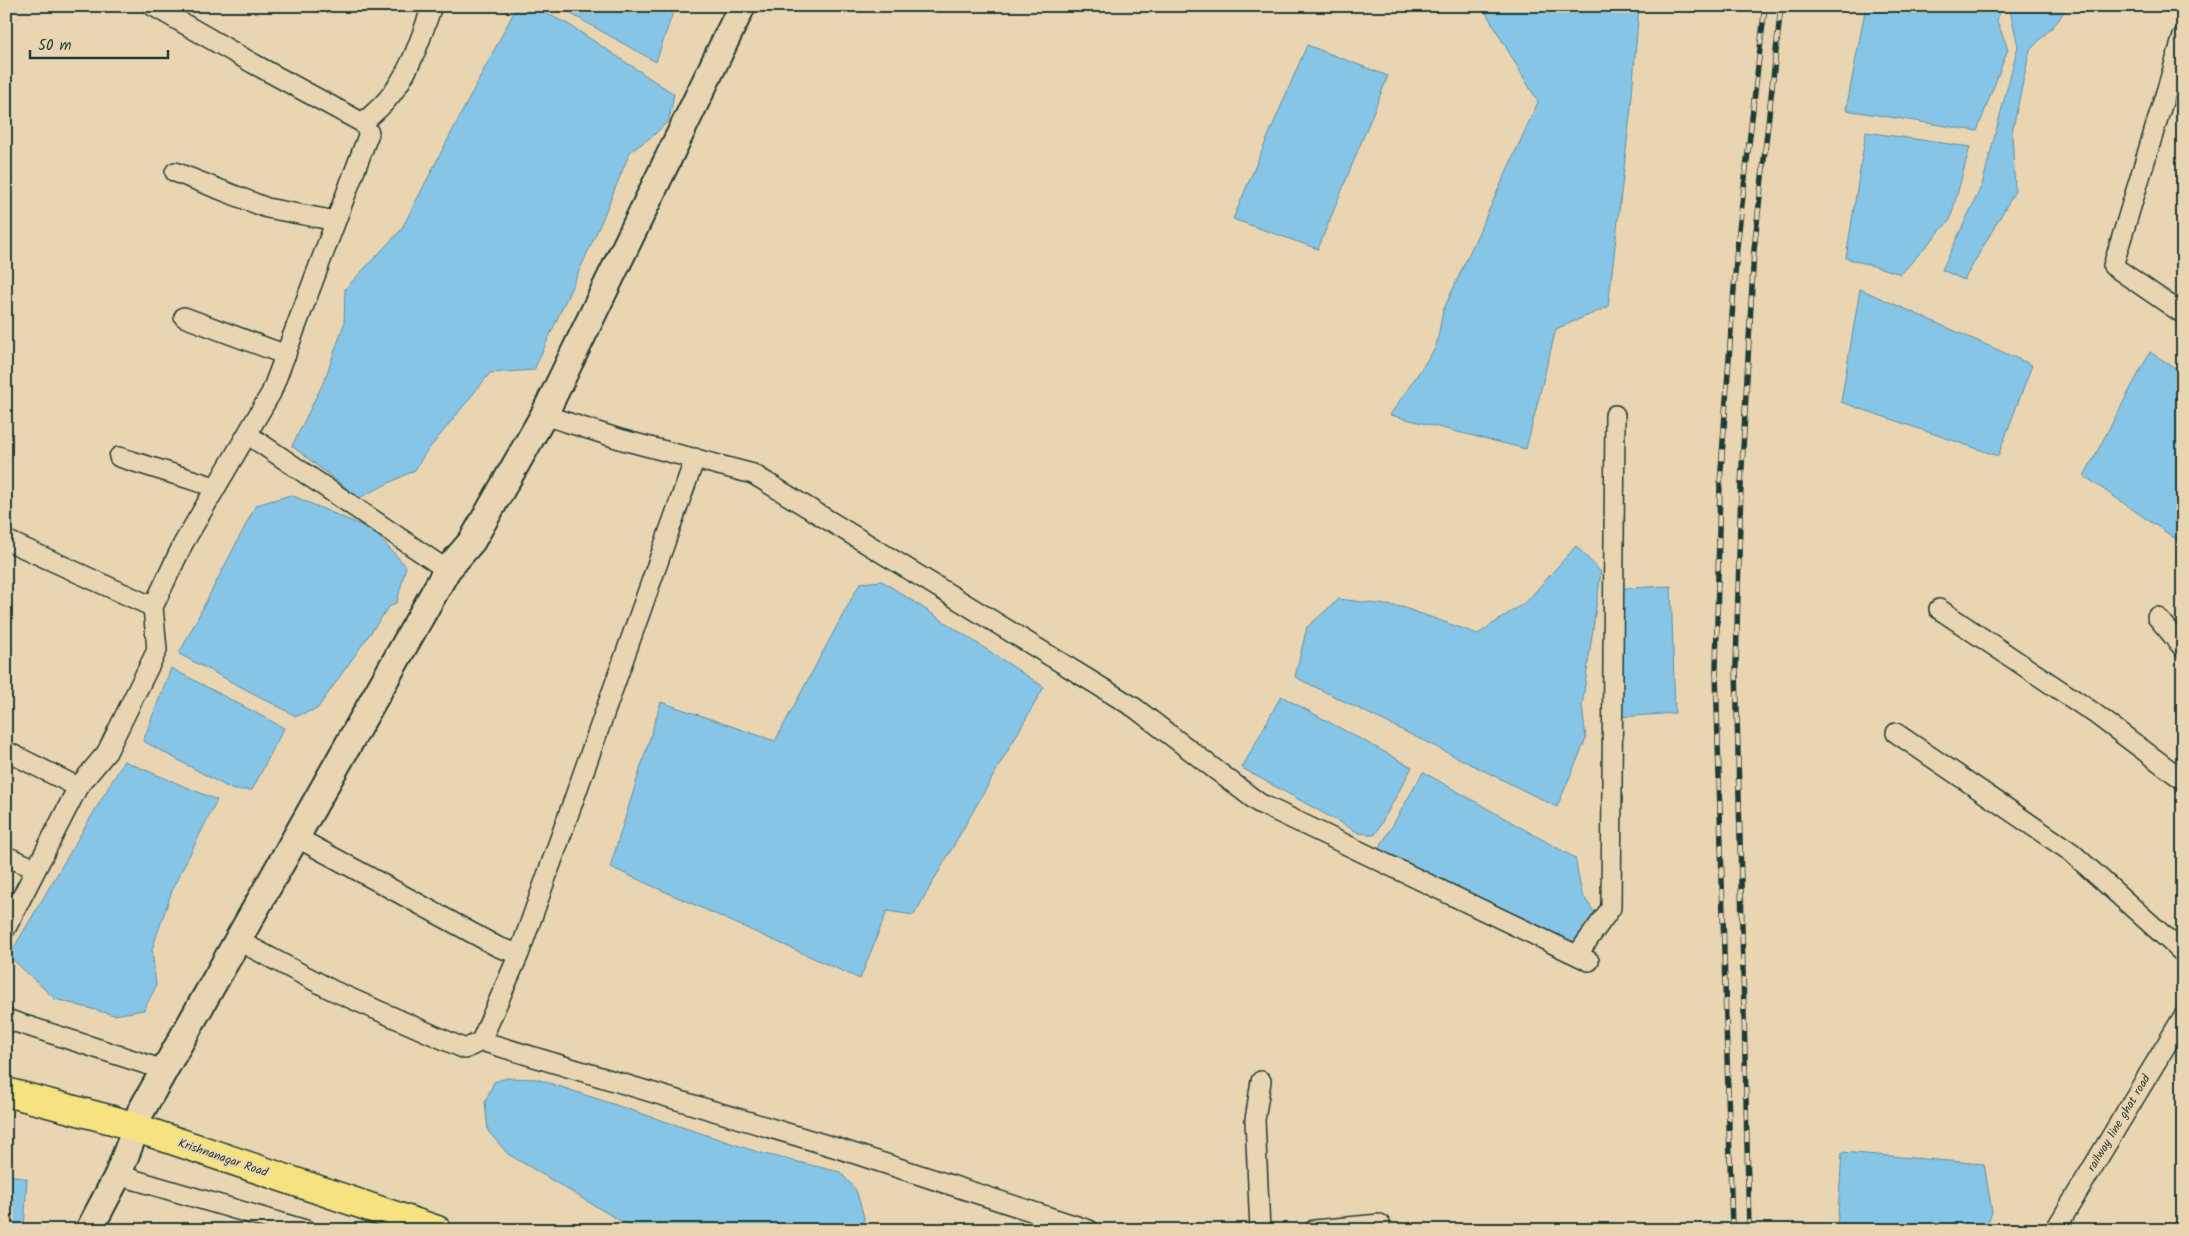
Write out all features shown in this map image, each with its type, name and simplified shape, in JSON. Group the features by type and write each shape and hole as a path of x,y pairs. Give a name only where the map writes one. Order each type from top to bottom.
{"main road":[{"name":"Krishnanagar Road","path":"6,1092 116,1122 437,1230"}],"street":[{"path":"6,928 78,787 107,752 157,650 152,607 183,544 271,393 369,133 363,122 254,64 153,6"},
{"path":"363,122 386,102 404,76 414,56 432,6"},
{"path":"140,1113 447,570 472,541 544,415 742,6"},
{"path":"2183,36 2113,266 2183,314"},
{"path":"175,172 266,208 336,221"},
{"path":"184,317 286,355"},
{"path":"544,415 622,440 752,474 1135,708 1260,803 1583,958 1611,908 1615,415"},
{"path":"246,434 447,570"},
{"path":"119,457 215,487"},
{"path":"237,940 332,990 465,1049 481,1041 519,954 695,458"},
{"path":"6,540 152,607"},
{"path":"1939,609 2094,713 2183,780"},
{"path":"2157,617 2183,648"},
{"path":"1896,733 2071,852 2183,953"},
{"path":"6,751 78,787"},
{"path":"296,837 498,947 519,954"},
{"path":"6,856 36,869"},
{"name":"railway line ghat road","path":"2055,1230 2183,1017"},
{"path":"6,1019 164,1070"},
{"path":"481,1041 837,1148 1089,1230"},
{"path":"1260,1230 1254,1120 1261,1081"},
{"path":"89,1230 118,1175 131,1141"},
{"path":"118,1175 306,1230"},
{"path":"1314,1230 1380,1224"}],"water":[{"path":"517,6 530,6 568,24 674,94 669,120 654,135 630,152 600,225 534,370 490,373 424,455 415,470 359,498 292,446 325,379 344,324 345,289 401,230"},
{"path":"557,6 675,6 656,62"},
{"path":"1482,6 1639,6 1631,107 1608,307 1556,329 1526,449 1390,415 1436,347 1443,311 1538,102"},
{"path":"1866,6 2002,6 1997,21 2008,49 1977,131 1846,110"},
{"path":"2013,6 2067,6 2058,21 2030,50 2012,132 2015,191 1964,280 1942,270 1982,185 2018,46 2011,14"},
{"path":"1307,45 1388,76 1318,249 1233,219"},
{"path":"1866,132 1970,147 1950,220 1901,274 1846,258"},
{"path":"1860,289 2032,365 1998,456 1841,402"},
{"path":"2150,352 2183,373 2183,544 2084,476"},
{"path":"291,495 372,530 406,566 397,602 388,608 317,709 296,716 179,654 256,505"},
{"path":"1576,546 1601,572 1582,706 1586,739 1557,807 1295,677 1307,627 1339,599 1402,607 1478,634 1527,601"},
{"path":"882,581 1044,687 914,915 887,911 860,979 610,867 661,702 775,741 860,583"},
{"path":"1671,586 1675,713 1620,717 1607,631 1625,588"},
{"path":"171,668 284,728 252,790 233,790 143,741"},
{"path":"1281,696 1412,767 1375,835 1359,833 1242,768"},
{"path":"124,761 217,800 173,888 152,949 156,986 144,1010 114,1015 55,999 9,956"},
{"path":"1423,772 1575,858 1582,894 1597,916 1575,943 1379,849"},
{"path":"507,1078 537,1079 761,1153 840,1172 856,1190 864,1217 863,1230 641,1230 617,1219 508,1154 488,1131 485,1102 494,1082"},
{"path":"1842,1152 1984,1164 1992,1212 1985,1230 1837,1230"},
{"path":"6,1174 27,1179 24,1230 6,1230"}],"railway":[{"path":"1732,1230 1716,671 1720,484 1737,247 1765,6"},
{"path":"1749,1230 1736,666 1741,485 1754,250 1781,6"}]}
